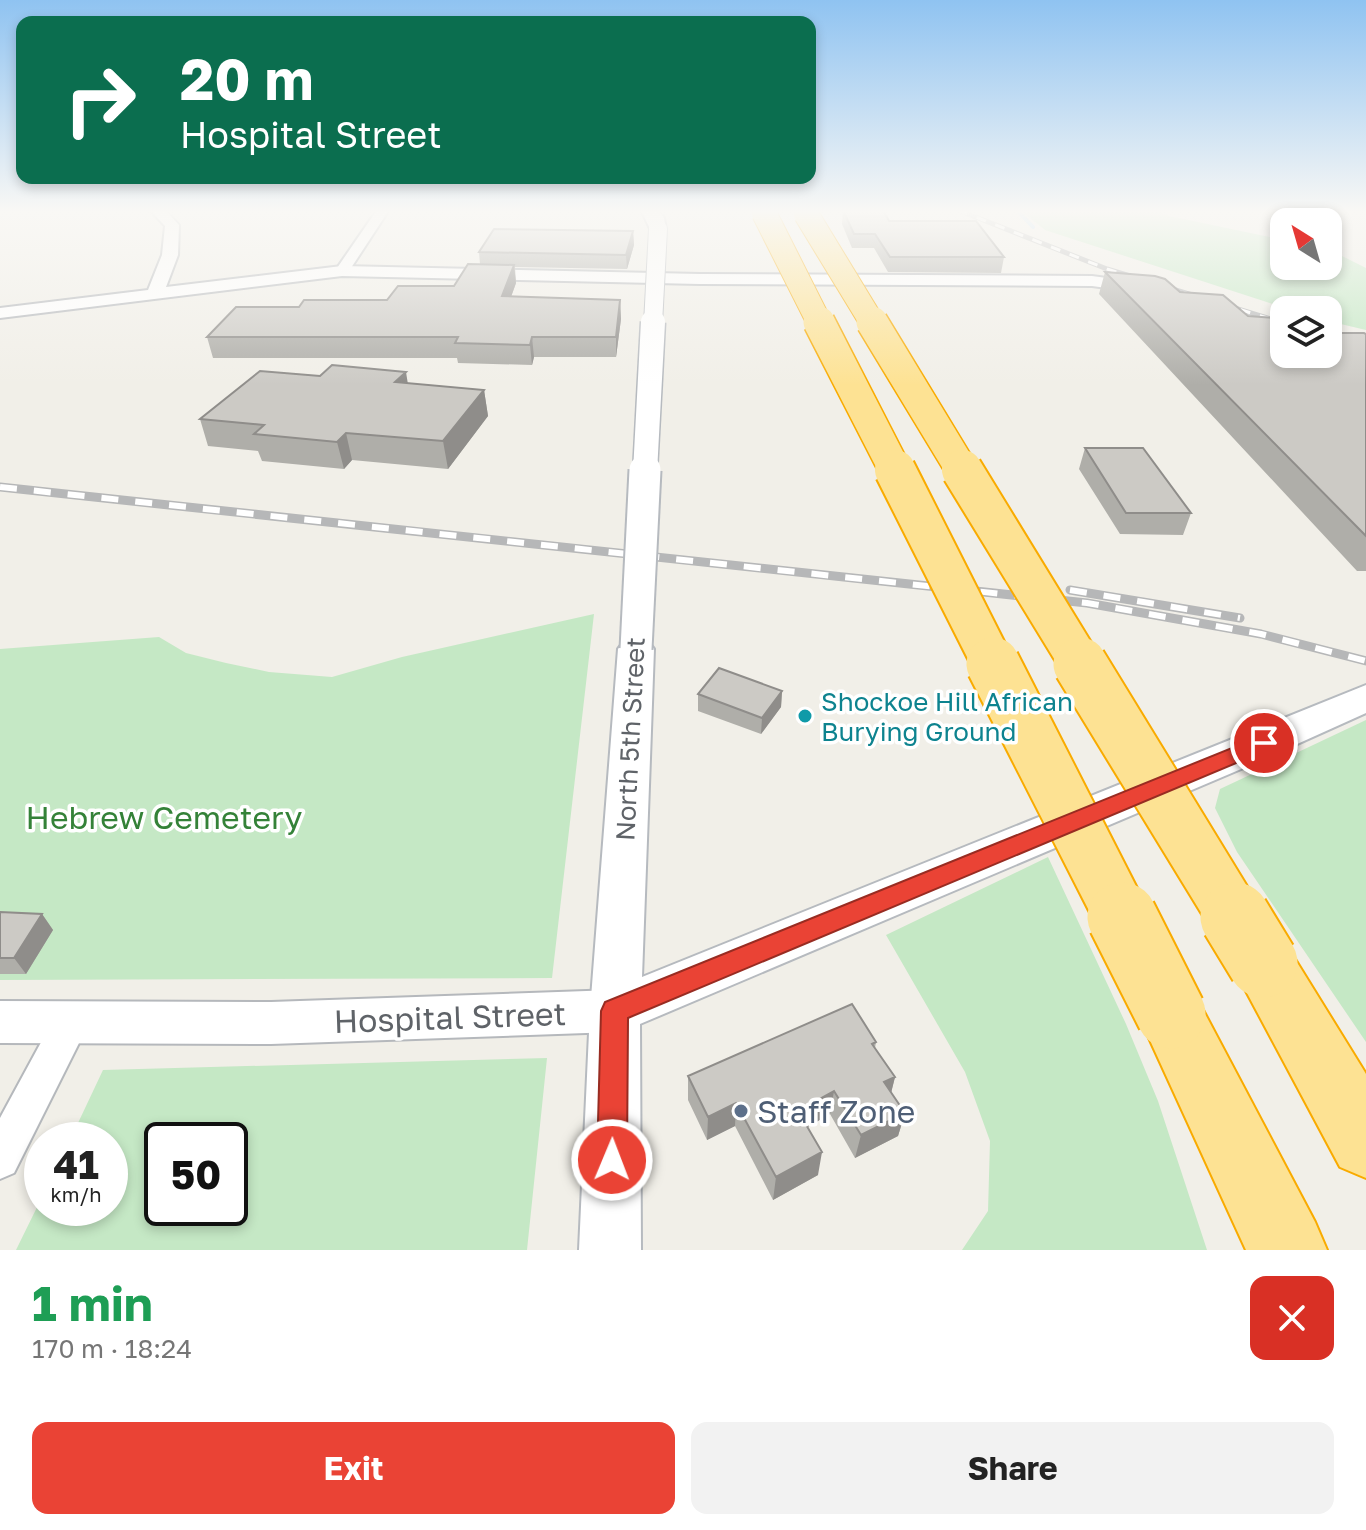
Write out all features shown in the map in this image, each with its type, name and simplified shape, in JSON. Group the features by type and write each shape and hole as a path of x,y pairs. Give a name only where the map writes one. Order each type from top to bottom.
{"highway":[{"path":"811,268 1274,1228"},
{"path":"820,268 1263,963 1366,1141"},
{"path":"1263,963 1366,1108"}],"main road":[{"name":"North 5th Street","path":"610,1250 615,1011 636,649 651,268"},
{"name":"Hospital Street","path":"615,1011 1224,760 1366,698"}],"street":[{"path":"156,292 165,268"},
{"path":"0,313 342,271 700,279 1092,281 1161,293"},
{"name":"Hospital Street","path":"0,1022 271,1023 615,1011"},
{"path":"0,1159 71,1023"}],"green space":[{"path":"1163,268 1270,268 1270,280 1342,280 1342,268 1366,268 1366,330 1342,324 1342,296 1270,296 1270,303"},
{"name":"Hebrew Cemetery","path":"594,614 552,978 0,980 0,649 159,637 186,653 226,663 269,672 332,677 402,657"},
{"path":"1366,720 1366,1042 1237,852 1215,808 1220,789"},
{"path":"1048,857 1126,1024 1158,1101 1207,1250 962,1250 988,1211 990,1141 965,1072 886,935"},
{"path":"547,1058 527,1250 16,1250 28,1226 128,1226 128,1122 78,1122 103,1070"}],"building":[{"path":"465,268 513,268 502,296 620,300 616,337 532,337 530,345 455,343 458,337 207,337 236,307 299,307 304,300 387,300 398,286 454,286"},
{"path":"1105,272 1155,276 1165,279 1180,292 1223,295 1248,316 1270,318 1270,368 1342,368 1342,333 1366,334 1366,536"},
{"path":"332,365 406,372 395,382 484,390 443,441 346,433 337,442 254,434 264,425 200,419 260,371 320,376"},
{"path":"1085,448 1143,448 1191,513 1126,513"},
{"path":"719,668 782,691 762,718 698,694"},
{"path":"0,912 42,914 14,958 0,958"},
{"name":"Staff Zone","path":"852,1004 876,1042 872,1044 895,1077 884,1082 905,1113 861,1135 834,1091 798,1111 822,1152 776,1177 736,1103 708,1117 688,1076"}],"railway":[{"path":"1105,268 1270,319"},
{"path":"0,487 1087,603 1261,634 1366,661"},
{"path":"1070,590 1240,618"}],"place":[{"name":"Shockoe Hill African Burying Ground","path":"805,716"},
{"name":"Staff Zone","path":"741,1111"}],"route":[{"path":"612,1160 615,1011 1264,743"}]}
